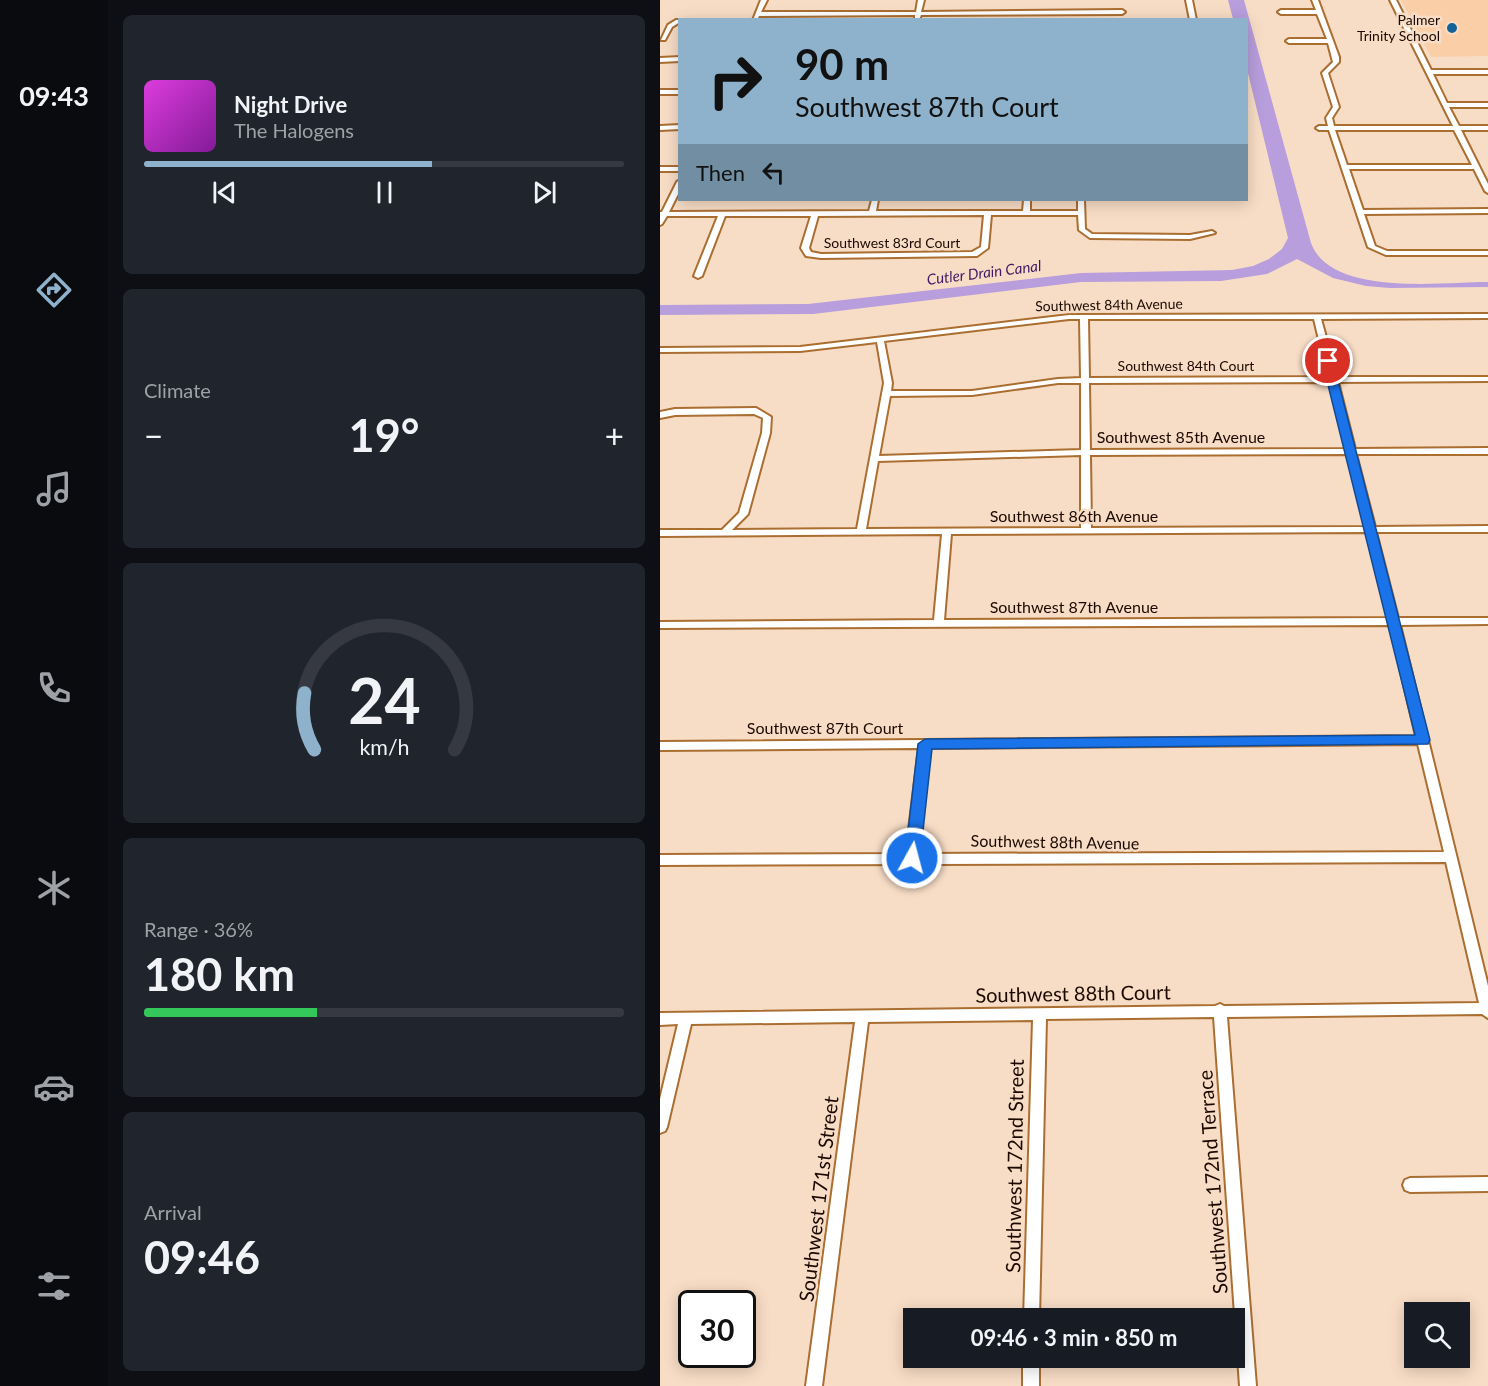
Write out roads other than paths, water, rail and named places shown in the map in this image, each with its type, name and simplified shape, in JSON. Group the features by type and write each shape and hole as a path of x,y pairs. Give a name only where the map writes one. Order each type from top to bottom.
{"street":[{"path":"764,0 756,17 918,16 999,11 1122,9 1122,18"},
{"path":"918,16 921,0"},
{"path":"1190,0 1193,18"},
{"path":"1315,0 1336,60 1324,74 1336,106 1329,118 1331,128 1370,245 1377,251 1390,253 1488,253"},
{"path":"1393,0 1488,191"},
{"path":"1281,12 1319,12"},
{"path":"663,39 668,28 678,21"},
{"path":"660,28 668,28"},
{"path":"1289,41 1330,41"},
{"path":"660,60 678,60"},
{"path":"1429,72 1488,72"},
{"path":"660,92 678,92"},
{"path":"1445,105 1488,105"},
{"path":"1319,128 1488,128"},
{"path":"1344,167 1476,167"},
{"path":"660,169 678,169"},
{"path":"660,223 662,214 678,186"},
{"path":"872,213 875,201"},
{"path":"1026,201 1026,213"},
{"path":"1081,201 1082,230 1087,235 1190,237 1212,233"},
{"path":"1359,212 1488,211"},
{"path":"698,276 723,213"},
{"name":"Southwest 83rd Court","path":"815,213 806,245 807,252 821,256 978,254 984,248 988,213"},
{"path":"662,214 1081,213"},
{"path":"1317,316 1423,740 1487,1011"},
{"name":"Southwest 84th Avenue","path":"660,350 789,349 1046,318 1488,316"},
{"path":"1084,317 1086,531"},
{"path":"861,532 888,376 880,339"},
{"name":"Southwest 84th Court","path":"886,394 960,394 1049,381 1084,380 1488,379"},
{"path":"660,415 675,412 747,411 765,414 768,420 766,433 743,514 724,533"},
{"name":"Southwest 85th Avenue","path":"874,459 1085,453 1488,451"},
{"path":"743,514 752,532"},
{"name":"Southwest 86th Avenue","path":"660,533 1488,529"},
{"path":"939,622 948,531"},
{"name":"Southwest 87th Avenue","path":"660,625 1488,621"},
{"name":"Southwest 87th Court","path":"660,746 1423,740"},
{"path":"912,858 925,744"},
{"name":"Southwest 88th Avenue","path":"660,860 1450,856"},
{"name":"Southwest 88th Court","path":"660,1019 862,1018 1220,1010 1487,1011"},
{"name":"Southwest 172nd Terrace","path":"1220,1010 1248,1386"},
{"name":"Southwest 172nd Street","path":"1032,1308 1040,1014"},
{"name":"Southwest 171st Street","path":"814,1386 862,1018"},
{"path":"660,1127 686,1019"},
{"path":"1410,1185 1488,1184"},
{"path":"1030,1386 1031,1368"}],"place":[{"name":"Palmer Trinity School","path":"1452,28"}],"water label":[{"name":"Cutler Drain Canal","path":"984,273"}]}
